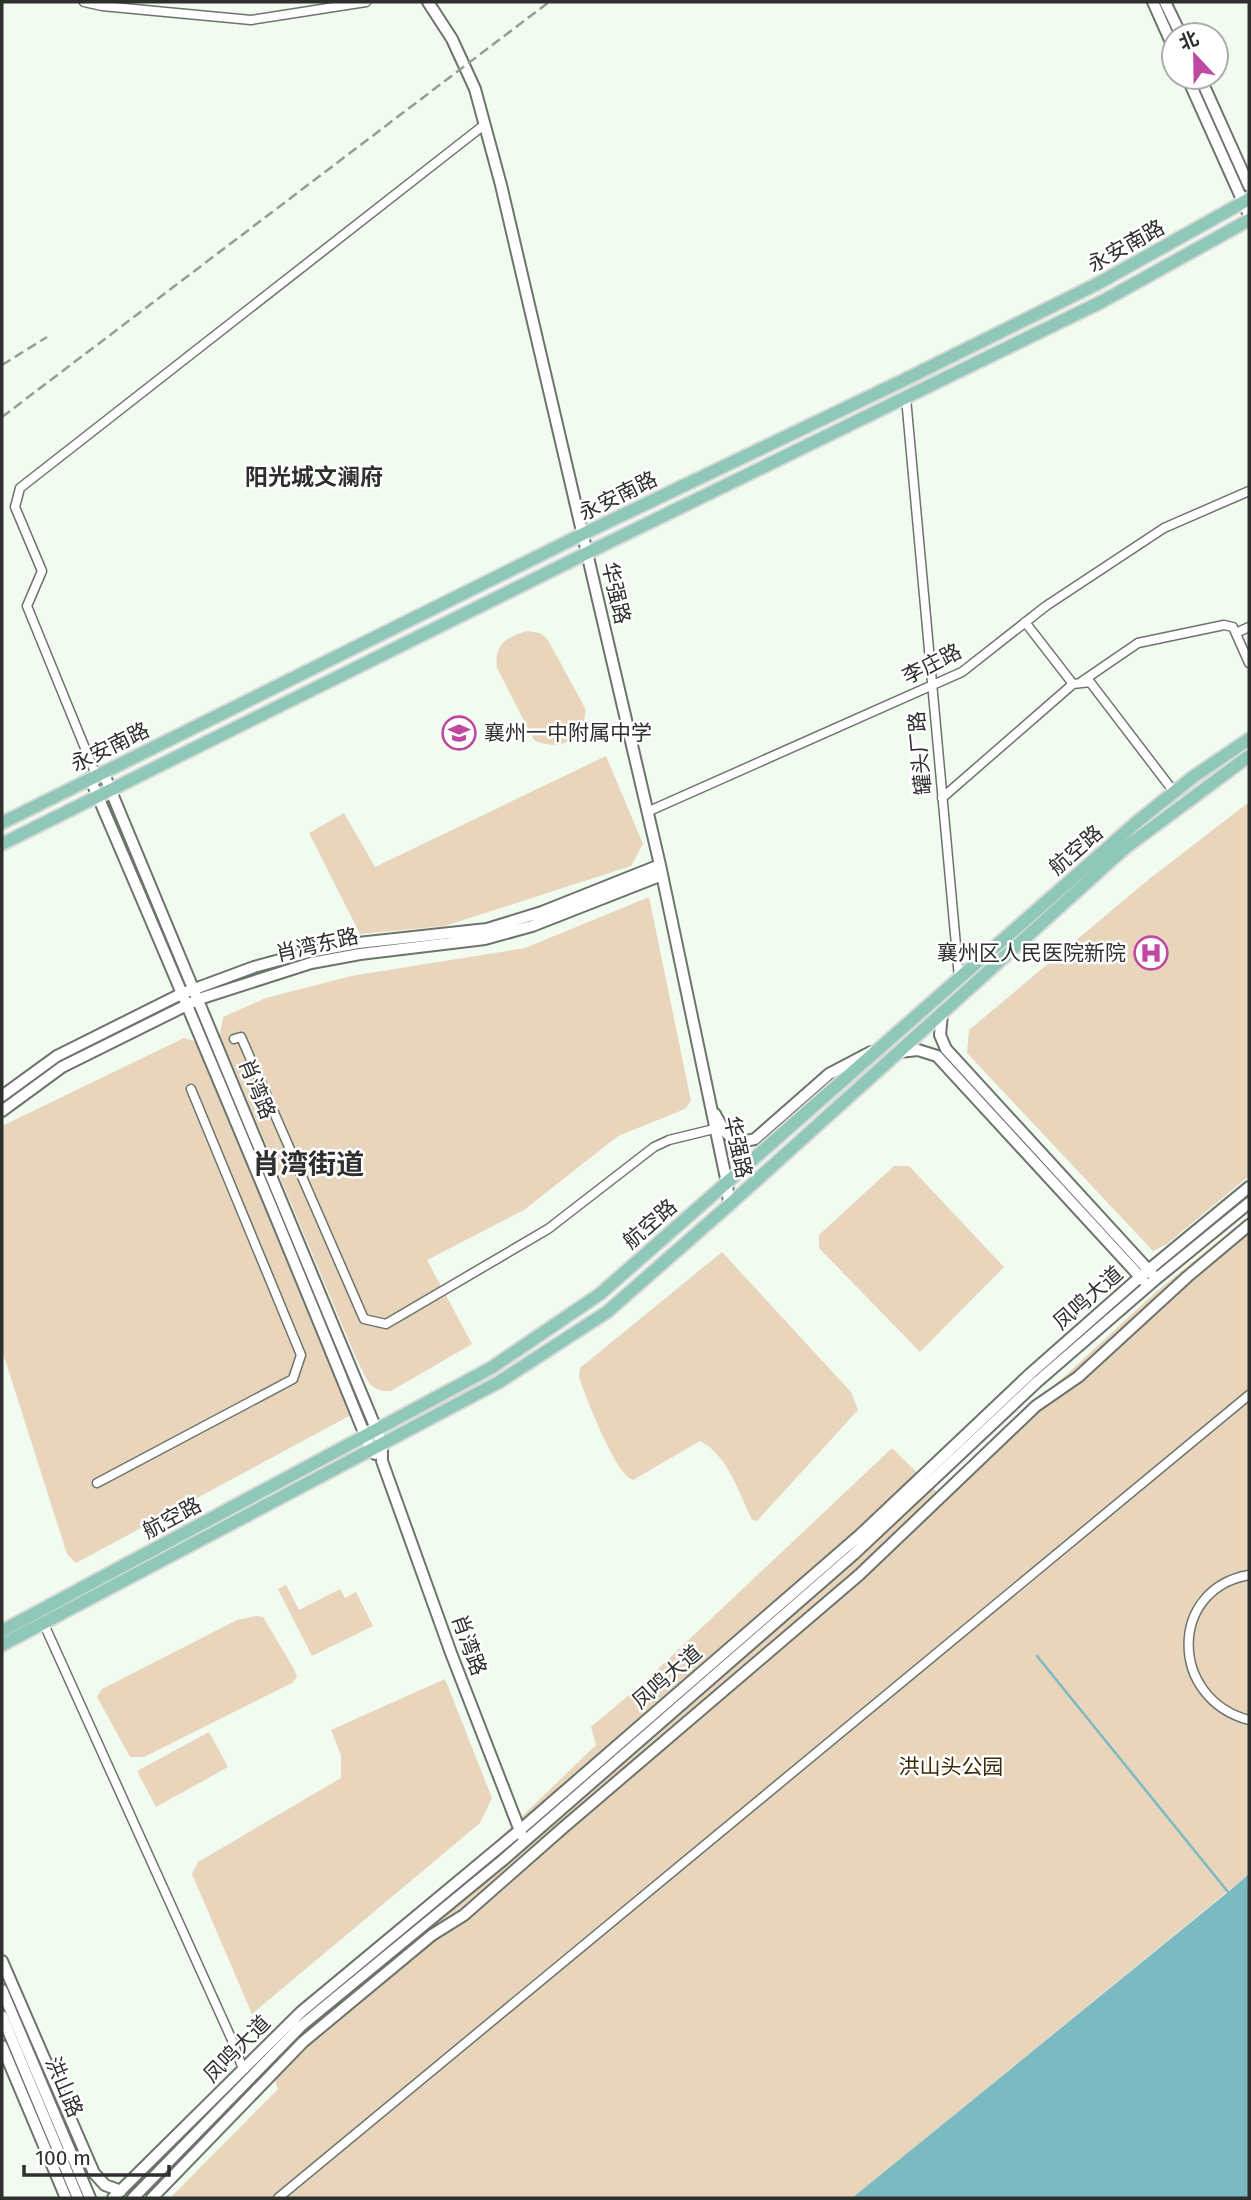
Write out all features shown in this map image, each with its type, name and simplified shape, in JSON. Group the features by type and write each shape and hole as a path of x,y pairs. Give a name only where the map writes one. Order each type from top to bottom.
{"main road":[{"name":"永安南路","path":"2,823 583,534 904,380 1247,206"},
{"name":"永安南路","path":"2,844 587,553 1103,301 1249,220"},
{"name":"航空路","path":"2,1631 491,1368 589,1302 1138,821 1249,739"},
{"name":"航空路","path":"2,1646 499,1382 607,1311 729,1205 1125,848 1249,756"}],"street":[{"path":"85,2 102,6 251,20 366,2"},
{"name":"华强路","path":"428,2 452,39 475,89 501,185 661,870 727,1183 729,1205"},
{"path":"1153,2 1161,21"},
{"path":"1166,2 1175,21"},
{"path":"1194,91 1247,206"},
{"path":"1206,91 1249,186"},
{"path":"96,775 27,606 41,571 15,507 20,488 484,124"},
{"name":"罐头厂路","path":"906,398 959,978"},
{"name":"李庄路","path":"647,812 961,672 1046,606 1164,528 1249,491"},
{"path":"1026,622 1076,684"},
{"path":"942,798 1076,684 1138,643 1224,625 1233,627 1249,663"},
{"path":"1236,632 1249,627"},
{"path":"1076,684 1090,682 1174,792"},
{"name":"肖湾路","path":"96,775 184,999 323,1328 377,1447 450,1653 522,1836"},
{"name":"肖湾路","path":"103,792 197,994 371,1433"},
{"name":"肖湾东路","path":"2,1096 57,1056 197,994 311,963 360,954 485,939 532,926 661,870"},
{"name":"肖湾东路","path":"2,1111 62,1067 184,999"},
{"path":"942,1014 940,1035 946,1049 1148,1278"},
{"path":"234,1039 241,1037 364,1319 386,1324 548,1229 654,1147 669,1140 714,1129"},
{"path":"708,1102 725,1132 736,1141 755,1139 829,1074 883,1045"},
{"path":"899,1052 918,1050 937,1056 1148,1278"},
{"path":"97,1483 293,1379 301,1354 191,1089"},
{"name":"凤鸣大道","path":"1148,1278 1249,1187"},
{"name":"凤鸣大道","path":"133,2198 301,2026 881,1522 1030,1374 1148,1278 1249,1203"},
{"path":"152,2198 303,2042 432,1935 464,1915 897,1540 1036,1406 1078,1377 1186,1277 1249,1225"},
{"path":"278,2198 1249,1395"},
{"path":"1249,1575 1238,1577 1218,1588 1203,1603 1192,1621 1188,1646 1192,1672 1204,1694 1223,1711 1249,1720"},
{"path":"43,1622 243,2069"},
{"name":"凤鸣大道","path":"117,2195 302,2011 522,1836"},
{"path":"2,1961 94,2174 117,2195"},
{"name":"洪山路","path":"2,1990 90,2198"},
{"name":"洪山路","path":"2,2016 78,2198"},
{"path":"2,2046 66,2198"}],"green space":[{"path":"527,631 540,633 548,640 585,708 582,728 577,735 563,744 544,744 534,740 497,668 497,653 503,643"},
{"path":"606,756 643,844 631,866 445,926 360,934 309,833 344,813 375,867"},
{"name":"襄州区人民医院新院","path":"1249,802 1249,1176 1167,1244 1153,1251 967,1053 969,1030 1148,880"},
{"path":"649,897 691,1101 685,1109 618,1136 524,1210 427,1260 472,1344 391,1391 377,1389 369,1382 356,1358 220,1035 223,1017 266,998 351,976 525,948"},
{"path":"184,1038 203,1047 350,1405 351,1415 76,1563 67,1554 2,1350 2,1126"},
{"path":"894,1166 909,1166 1004,1267 920,1352 819,1248 819,1235"},
{"name":"洪山头公园","path":"1249,1216 1249,1874 852,2198 170,2198 278,2089 268,2061 596,1745 591,1727 642,1684 892,1448 938,1493 1157,1291"},
{"path":"722,1252 851,1392 858,1410 757,1521 752,1520 718,1455 700,1441 633,1480 626,1475 602,1435 579,1378 580,1368"},
{"path":"286,1585 299,1610 340,1589 345,1598 356,1592 373,1626 312,1656 278,1589"},
{"path":"263,1617 294,1669 297,1677 292,1683 144,1757 130,1757 97,1697 102,1689 237,1620"},
{"path":"445,1679 492,1798 480,1823 252,2014 192,1874 198,1862 341,1778 341,1755 331,1730"},
{"path":"209,1732 228,1767 156,1807 137,1771"}],"water":[{"path":"1249,1874 1249,2198 852,2198 1228,1892"}],"waterway":[{"path":"1037,1656 1228,1892"}],"railway":[{"path":"2,417 549,2"},
{"path":"2,365 47,337"}],"place":[{"name":"襄州一中附属中学","path":"459,733"},
{"name":"襄州区人民医院新院","path":"1151,953"}],"district":[{"name":"阳光城文澜府","path":"314,477"},
{"name":"肖湾街道","path":"308,1164"}]}
